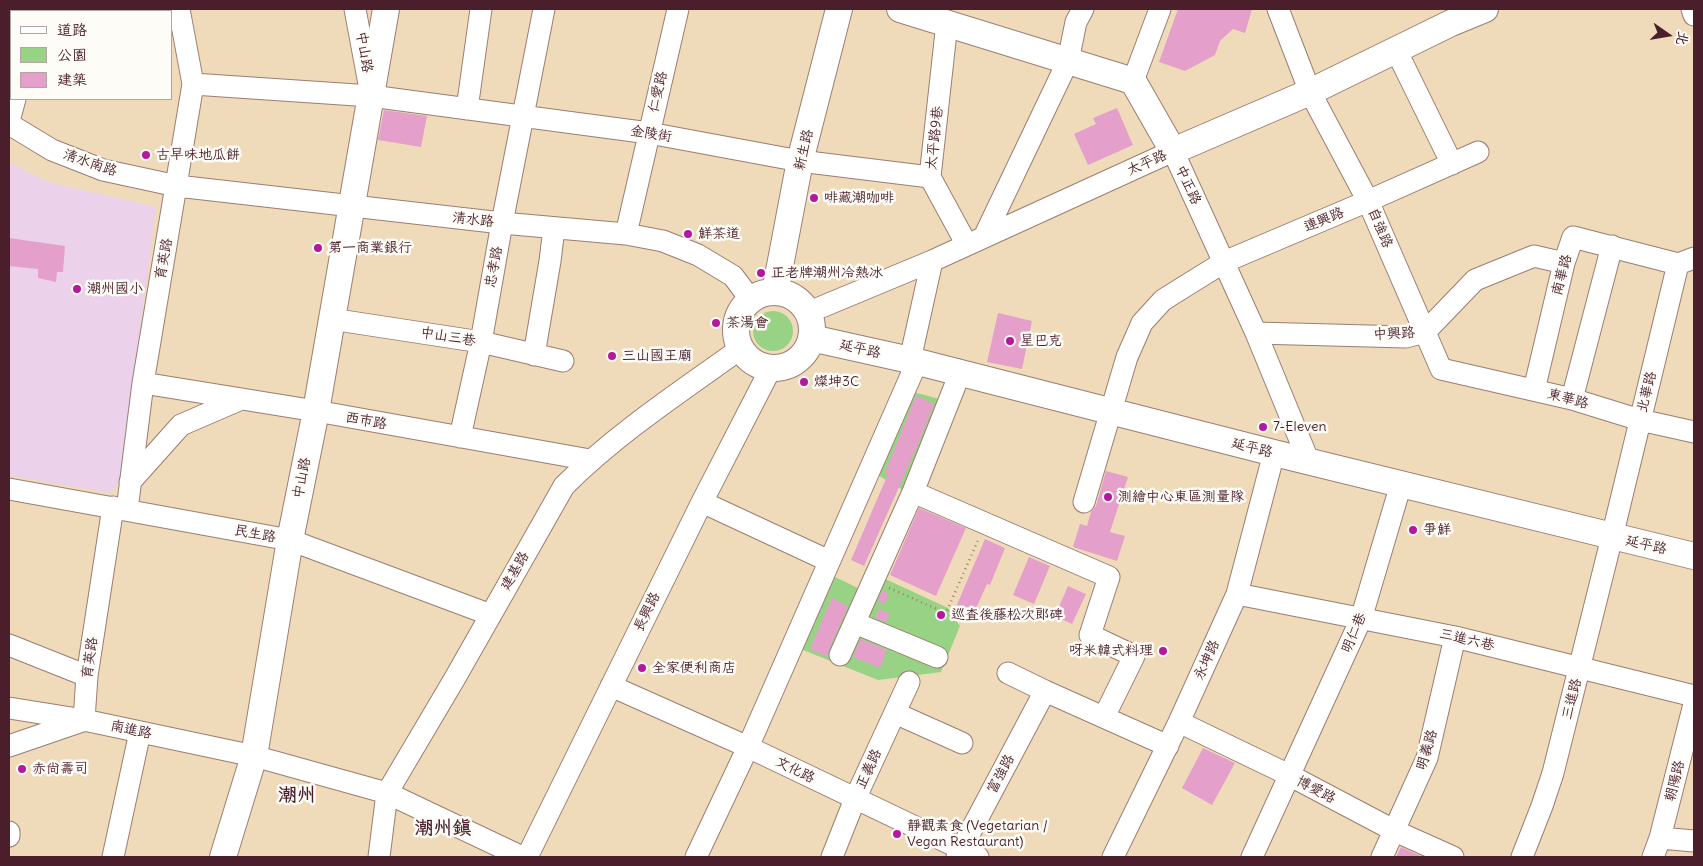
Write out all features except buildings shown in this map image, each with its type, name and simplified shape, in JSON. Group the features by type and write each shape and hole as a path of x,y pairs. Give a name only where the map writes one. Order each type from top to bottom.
{"main road":[{"name":"中山路","path":"222,857 254,756 290,540 316,411 386,9"},
{"name":"新生路","path":"763,296 839,9"},
{"path":"900,9 1133,81"},
{"name":"太平路","path":"1172,152 1310,92 1396,50 1452,16 1485,9"},
{"name":"中正路","path":"1133,81 1172,152"},
{"path":"786,294 796,300 807,313 812,328 811,338 802,356 793,363 772,368 759,365 748,359 740,349 736,338 738,317 743,307 763,296 786,294"},
{"name":"延平路","path":"811,338 913,361 1308,462 1694,556"}],"street":[{"name":"育英路","path":"84,720 87,676 120,508 130,482 143,383 193,84 179,9"},
{"name":"中山路","path":"355,9 371,96"},
{"path":"467,109 481,9"},
{"name":"忠孝路","path":"460,438 481,342 544,9"},
{"name":"仁愛路","path":"626,234 678,9"},
{"path":"1133,81 1160,9"},
{"name":"自強路","path":"1278,9 1310,92 1368,201 1441,369"},
{"path":"1692,9 1694,15"},
{"path":"975,241 1068,61 1079,13"},
{"name":"太平路9巷","path":"947,23 930,177 975,241"},
{"path":"1396,50 1452,164"},
{"name":"金陵街","path":"193,84 371,96 522,118 649,133 800,161 930,177"},
{"path":"9,122 15,100"},
{"name":"清水南路","path":"9,122 52,150 103,170 176,186"},
{"name":"太平路","path":"807,313 932,262 1172,152"},
{"name":"中正路","path":"1172,152 1256,333 1308,462"},
{"name":"連興路","path":"1084,502 1127,357 1142,323 1163,300 1224,262 1478,152"},
{"name":"清水路","path":"176,186 350,207 626,234 663,241 698,255 763,296"},
{"path":"534,355 554,228"},
{"name":"南華路","path":"1534,390 1564,263 1573,237 1686,261"},
{"path":"1572,399 1612,246"},
{"name":"中興路","path":"1256,333 1406,337 1425,332 1474,280 1534,256 1564,263"},
{"name":"北華路","path":"1612,537 1640,420 1686,261"},
{"path":"696,857 748,747 913,361 932,262"},
{"name":"中山三巷","path":"332,319 481,342 563,362"},
{"name":"建基路","path":"379,857 387,793 564,486 590,460 740,349"},
{"name":"長興路","path":"527,857 702,502 772,368"},
{"name":"東華路","path":"1441,369 1572,399 1640,420 1694,432"},
{"path":"840,655 913,492 960,374"},
{"name":"西市路","path":"143,383 238,400 316,411 590,460"},
{"path":"130,482 181,425 238,400"},
{"name":"永坤路","path":"1113,857 1168,746 1237,594 1274,453"},
{"name":"明仁巷","path":"1257,856 1289,776 1361,619 1400,484"},
{"name":"民生路","path":"9,489 290,540 491,615"},
{"path":"913,492 1109,577 1090,635 1134,656 1104,717"},
{"path":"702,502 829,561"},
{"name":"三進路","path":"1522,857 1553,773 1612,537"},
{"name":"三進六巷","path":"1237,594 1455,637 1694,696"},
{"path":"854,623 937,657"},
{"name":"明義路","path":"1382,857 1428,758 1455,637"},
{"path":"9,645 87,676"},
{"path":"1008,673 1168,746"},
{"name":"正義路","path":"832,857 855,799 909,682"},
{"name":"文化路","path":"610,686 748,747 966,855"},
{"name":"富強路","path":"966,855 1044,691"},
{"name":"朝陽路","path":"1656,848 1694,704"},
{"name":"南進路","path":"9,708 84,720 254,756 387,793 522,857"},
{"path":"895,713 962,743"},
{"path":"9,746 84,720"},
{"name":"博愛路","path":"1179,722 1395,831 1453,857"},
{"path":"113,857 140,732"},
{"path":"1656,848 1694,841"}],"path":[{"path":"873,581 946,613 986,523"}],"shaded area":[{"name":"潮州國小","path":"9,162 48,182 156,207 121,478 111,493 9,476"}],"green space":[{"path":"769,311 777,311 784,314 790,320 793,331 790,342 784,348 777,351 769,351 762,348 756,342 753,335 753,327 756,320 762,314"},
{"path":"913,392 955,403 881,577 948,608 960,626 941,672 878,680 798,648 831,575 862,590 906,492 876,474"}],"place":[{"name":"古早味地瓜餅","path":"146,155"},
{"name":"啡藏潮咖啡","path":"814,198"},
{"name":"鮮茶道","path":"688,234"},
{"name":"第一商業銀行","path":"318,248"},
{"name":"正老牌潮州冷熱冰","path":"761,273"},
{"name":"潮州國小","path":"77,289"},
{"name":"茶湯會","path":"716,323"},
{"name":"星巴克","path":"1010,341"},
{"name":"三山國王廟","path":"612,356"},
{"name":"燦坤3C","path":"804,382"},
{"name":"7-Eleven","path":"1263,427"},
{"name":"測繪中心東區測量隊","path":"1108,497"},
{"name":"爭鮮","path":"1413,530"},
{"name":"巡查後藤松次郎碑","path":"941,615"},
{"name":"呀米韓式料理","path":"1163,651"},
{"name":"全家便利商店","path":"642,668"},
{"name":"赤尚壽司","path":"22,769"},
{"name":"靜觀素食 (Vegetarian / Vegan Restaurant)","path":"897,834"}],"district":[{"name":"潮州","path":"297,796"},
{"name":"潮州鎮","path":"443,829"}]}
